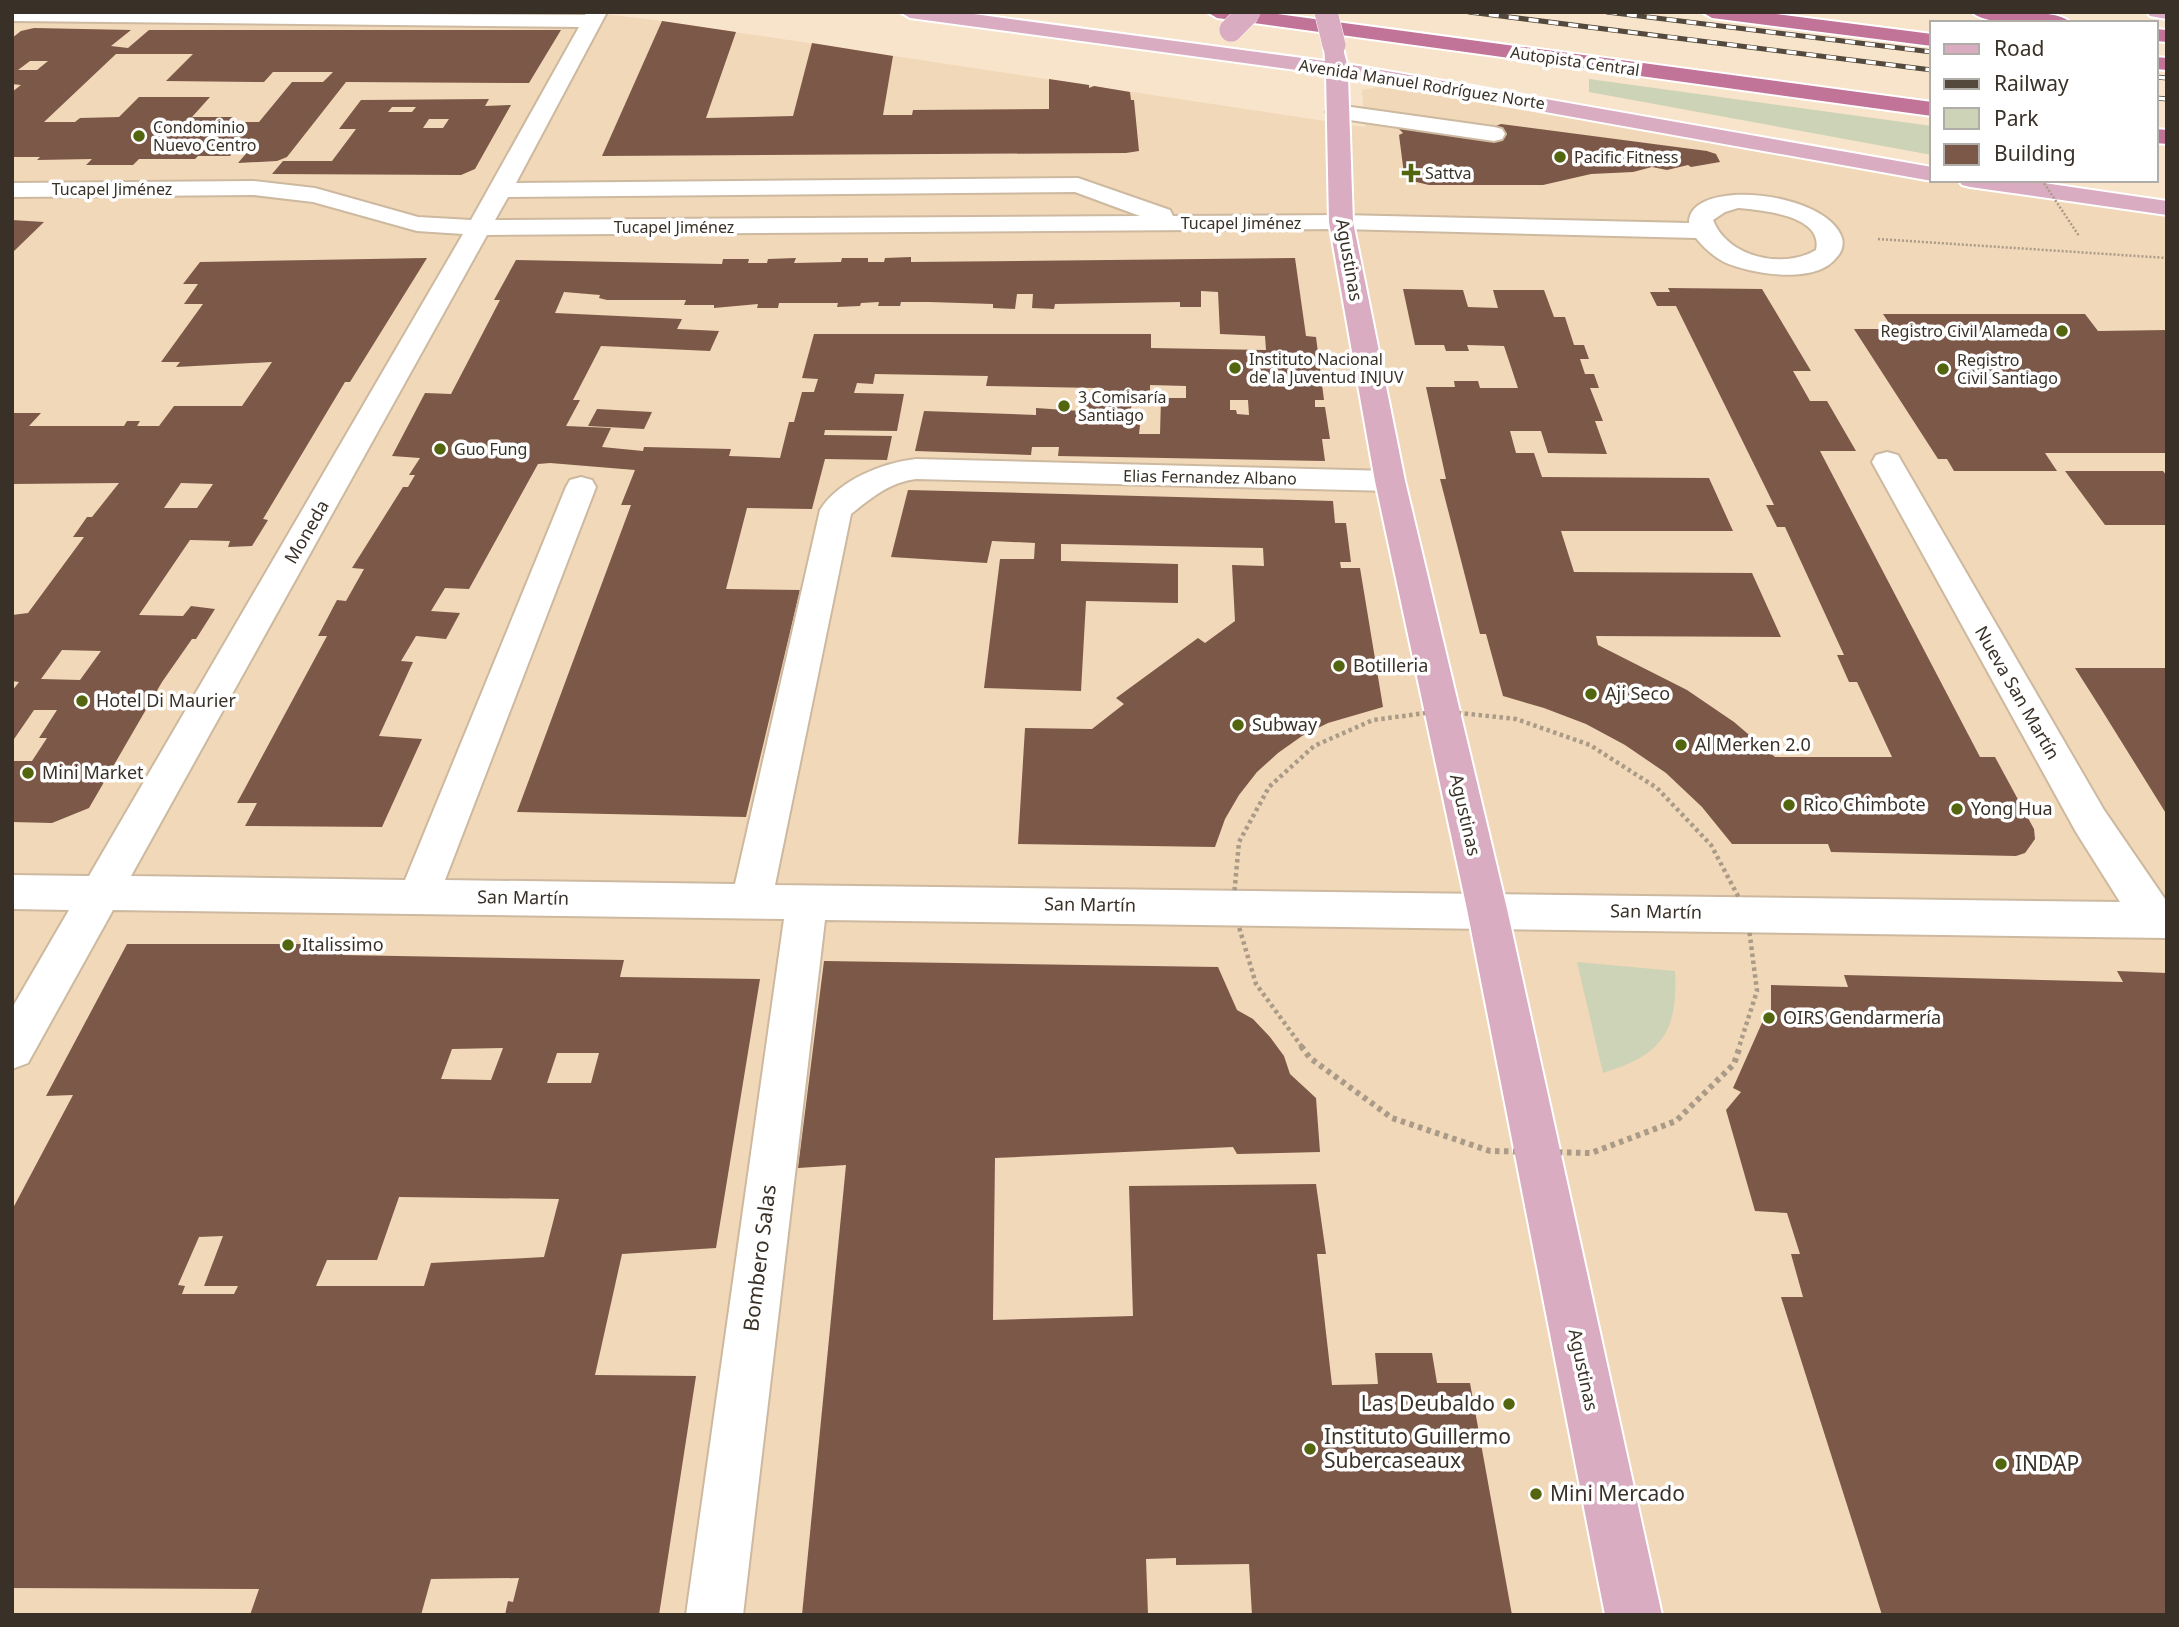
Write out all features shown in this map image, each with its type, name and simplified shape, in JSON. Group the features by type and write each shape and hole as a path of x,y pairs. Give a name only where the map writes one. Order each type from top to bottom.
{"highway":[{"name":"Autopista Central","path":"1217,12 1930,109"},
{"path":"1712,12 1930,40"},
{"path":"1982,12 2047,21"}],"main road":[{"name":"Avenida Manuel Rodríguez Norte","path":"910,12 1182,47 1335,57 1546,104 1930,174"},
{"path":"1182,47 1231,30 1249,12"},
{"name":"Agustinas","path":"1326,12 1335,57 1341,222 1390,481 1487,909 1634,1615"},
{"path":"2157,12 2167,13"},
{"path":"1984,182 2167,208"}],"street":[{"path":"14,17 594,17"},
{"name":"Moneda","path":"12,1049 500,191 594,17"},
{"path":"1337,112 1494,134"},
{"path":"500,191 1078,185 1185,223"},
{"name":"Tucapel Jiménez","path":"12,190 273,190 315,195 403,221 479,228 1341,222 1701,231"},
{"path":"1760,202 1802,214 1818,224 1828,235 1830,246 1825,257 1802,265 1769,266 1725,253 1709,242 1701,231 1700,220 1706,210 1720,204 1760,202"},
{"name":"Nueva San Martín","path":"1887,462 2090,821 2161,920"},
{"name":"Elias Fernandez Albano","path":"751,901 836,510 877,479 899,470 1390,481"},
{"path":"418,897 581,487"},
{"name":"San Martín","path":"12,892 1487,909 2161,920"},
{"name":"Bombero Salas","path":"714,1615 807,902"}],"path":[{"path":"2043,182 2079,236"},
{"path":"1828,235 2167,258"}],"shaded area":[{"path":"12,12 588,12 1365,127 1362,90 1407,82 1930,175 1930,182 1973,182 2167,215 2167,1615 12,1615"}],"green space":[{"path":"1589,79 1930,126 1930,155 1589,92"},
{"path":"1577,962 1675,971 1673,1010 1669,1025 1652,1049 1640,1058 1603,1073"}],"building":[{"path":"662,21 736,32 706,118 793,116 812,43 893,56 883,115 912,115 913,110 1049,109 1049,79 1089,85 1089,88 1094,86 1130,92 1131,100 1134,100 1139,151 602,156"},
{"path":"34,28 131,30 111,46 128,48 149,30 561,30 529,83 346,82 287,157 277,161 238,163 250,149 236,149 230,156 139,159 133,165 86,165 92,159 37,160 40,157 12,157 12,92 21,85 12,84 12,38 21,31","holes":["116,54 193,54 166,81 264,82 273,72 333,72 323,82 292,82 259,122 228,122 233,117 192,117 210,97 139,97 119,117 44,122","30,61 48,61 37,70 18,70"]},
{"path":"489,99 485,106 511,105 475,169 461,175 272,174 283,161 332,161 356,129 339,129 361,100","holes":["392,107 416,107 412,112 388,112","429,119 449,119 443,128 423,128"]},
{"name":"Pacific Fitness","path":"1501,124 1707,151 1716,154 1720,162 1667,170 1652,167 1633,172 1591,174 1543,185 1429,185 1412,181 1404,174 1399,135 1403,133 1399,129 1403,127 1494,139 1496,126"},
{"path":"12,220 44,222 12,253"},
{"path":"911,257 911,262 1295,258 1306,336 1316,337 1324,400 1315,400 1315,407 1325,407 1330,439 1322,439 1325,461 1058,456 1059,447 1032,447 1031,455 915,451 924,411 1036,415 1036,408 1080,411 1081,399 1132,400 1130,420 1140,425 1139,434 1160,434 1161,398 1186,398 1186,386 1150,385 1150,395 1096,394 1096,388 986,386 988,376 875,374 873,384 857,383 854,393 904,394 897,431 825,430 824,435 892,436 887,460 825,459 812,509 747,508 726,589 800,590 746,817 517,812 631,505 621,505 635,470 538,464 469,589 445,588 431,611 460,613 446,639 416,636 401,661 413,662 379,736 422,739 382,827 245,826 257,803 237,803 327,636 318,636 337,600 346,601 364,569 352,568 403,487 408,487 415,475 409,475 420,458 392,456 425,393 451,394 500,300 494,300 516,260 722,264 723,259 749,259 748,263 767,263 768,259 796,258 794,263 841,262 842,258 868,258 868,262 884,262 885,258","holes":["1201,291 1218,292 1220,334 1265,336 1266,350 1151,348 1151,334 814,334 802,378 818,379 814,392 802,392 794,422 789,422 780,458 729,456 731,449 644,447 643,451 602,447 611,428 566,426 580,400 573,400 601,346 710,351 719,331 677,329 682,319 555,313 564,292 600,295 599,298 607,300 686,300 684,305 714,305 714,308 758,304 757,308 778,308 779,303 838,303 837,307 879,302 878,306 900,306 901,302 929,302 993,304 993,308 1015,309 1017,294 1033,294 1032,308 1054,309 1055,304 1180,302 1180,307 1201,307","1230,400 1248,400 1249,415 1230,410"]},
{"path":"427,258 350,382 345,382 263,519 268,520 252,546 228,547 230,541 190,540 139,615 183,616 191,606 215,609 196,639 192,639 162,682 89,808 52,823 12,822 12,761 32,761 47,738 39,738 57,710 34,710 12,742 12,691 19,682 12,681 12,615 28,613 84,537 73,537 87,517 92,517 119,483 12,484 12,413 41,413 29,426 124,426 127,421 140,421 137,426 159,426 174,406 242,406 272,362 176,367 180,362 161,362 203,304 184,304 198,284 183,284 200,262","holes":["181,483 213,484 197,508 164,508","62,650 101,651 80,680 41,679"]},
{"path":"1668,288 1762,289 1811,371 1793,371 1810,401 1827,401 1856,451 1820,451 1980,757 1995,757 2034,829 2035,839 2025,853 2016,856 1831,852 1828,844 1732,844 1702,807 1666,773 1625,745 1586,724 1503,696 1486,634 1480,634 1440,479 1446,479 1426,387 1455,387 1454,381 1478,381 1480,388 1518,388 1504,346 1467,345 1469,351 1446,351 1444,345 1415,345 1403,289 1463,290 1468,307 1498,308 1493,290 1544,290 1554,317 1565,317 1574,345 1584,345 1589,359 1580,359 1585,374 1594,374 1599,388 1590,388 1603,421 1595,421 1607,454 1548,453 1541,431 1510,431 1516,453 1534,453 1542,477 1709,478 1733,531 1561,531 1574,572 1752,573 1781,637 1596,636 1598,645 1687,690 1734,722 1775,757 1892,757 1857,682 1849,682 1837,655 1844,655 1785,527 1777,527 1766,505 1774,505 1676,306 1657,306 1650,292 1670,292"},
{"name":"Registro Civil Santiago","path":"1883,314 2085,314 2098,331 2167,330 2167,453 2045,453 2057,471 1954,471 1947,459 1938,459 1854,329 1893,329"},
{"path":"597,409 652,412 644,429 588,426"},
{"path":"2065,471 2163,471 2167,476 2167,525 2105,525"},
{"path":"908,490 1333,501 1335,523 1346,523 1351,562 1340,562 1341,568 1360,568 1383,707 1328,723 1302,736 1278,753 1257,772 1239,795 1225,819 1215,847 1018,844 1025,728 1092,729 1124,704 1116,698 1198,638 1205,643 1235,621 1232,565 1264,566 1263,548 1061,544 1061,561 1178,564 1178,603 1086,601 1081,691 984,688 1000,559 1034,559 1035,543 992,541 987,563 891,557"},
{"path":"2075,668 2167,668 2167,815 2103,712"},
{"path":"127,944 347,944 342,955 624,960 620,977 760,979 716,1248 622,1254 595,1375 696,1376 659,1615 505,1615 508,1601 513,1602 519,1578 431,1579 421,1615 250,1615 259,1589 12,1588 12,1210 73,1095 46,1096","holes":["503,1048 491,1080 441,1079 452,1049","557,1053 599,1053 591,1083 547,1083","399,1197 559,1199 544,1257 431,1263 424,1286 316,1286 327,1260 377,1260","223,1236 204,1286 238,1286 234,1294 182,1294 185,1286 178,1285 199,1237"]},
{"path":"824,961 1218,967 1237,1010 1253,1019 1270,1037 1284,1056 1290,1074 1316,1098 1320,1152 1237,1154 1233,1147 995,1158 993,1320 1133,1316 1129,1186 1316,1184 1326,1254 1317,1254 1332,1385 1378,1384 1375,1353 1432,1353 1437,1383 1470,1383 1512,1615 1252,1615 1249,1564 1176,1565 1176,1558 1146,1559 1148,1615 802,1615 846,1165 798,1168"},
{"path":"2117,971 2167,973 2167,1615 1882,1615 1781,1297 1803,1297 1791,1254 1800,1254 1787,1213 1755,1211 1726,1110 1741,1092 1733,1088 1765,1016 1771,1019 1771,985 1848,987 1844,975 2123,982"}],"railway":[{"path":"1469,12 1930,70"},
{"path":"1607,12 1930,52"},
{"path":"2158,77 2167,78"},
{"path":"2158,98 2167,99"}],"place":[{"name":"Condominio Nuevo Centro","path":"139,136"},
{"name":"Pacific Fitness","path":"1560,157"},
{"name":"Sattva","path":"1411,173"},
{"name":"Registro Civil Alameda","path":"2062,331"},
{"name":"Instituto Nacional de la Juventud INJUV","path":"1235,368"},
{"name":"Registro Civil Santiago","path":"1943,369"},
{"name":"3 Comisaría Santiago","path":"1064,406"},
{"name":"Guo Fung","path":"440,449"},
{"name":"Botilleria","path":"1339,666"},
{"name":"Aji Seco","path":"1591,694"},
{"name":"Hotel Di Maurier","path":"82,701"},
{"name":"Subway","path":"1238,725"},
{"name":"Al Merken 2.0","path":"1681,745"},
{"name":"Mini Market","path":"28,773"},
{"name":"Rico Chimbote","path":"1789,805"},
{"name":"Yong Hua","path":"1957,809"},
{"name":"Italissimo","path":"288,945"},
{"name":"OIRS Gendarmería","path":"1769,1018"},
{"name":"Las Deubaldo","path":"1509,1404"},
{"name":"Instituto Guillermo Subercaseaux","path":"1310,1449"},
{"name":"INDAP","path":"2001,1464"},
{"name":"Mini Mercado","path":"1536,1494"}]}
